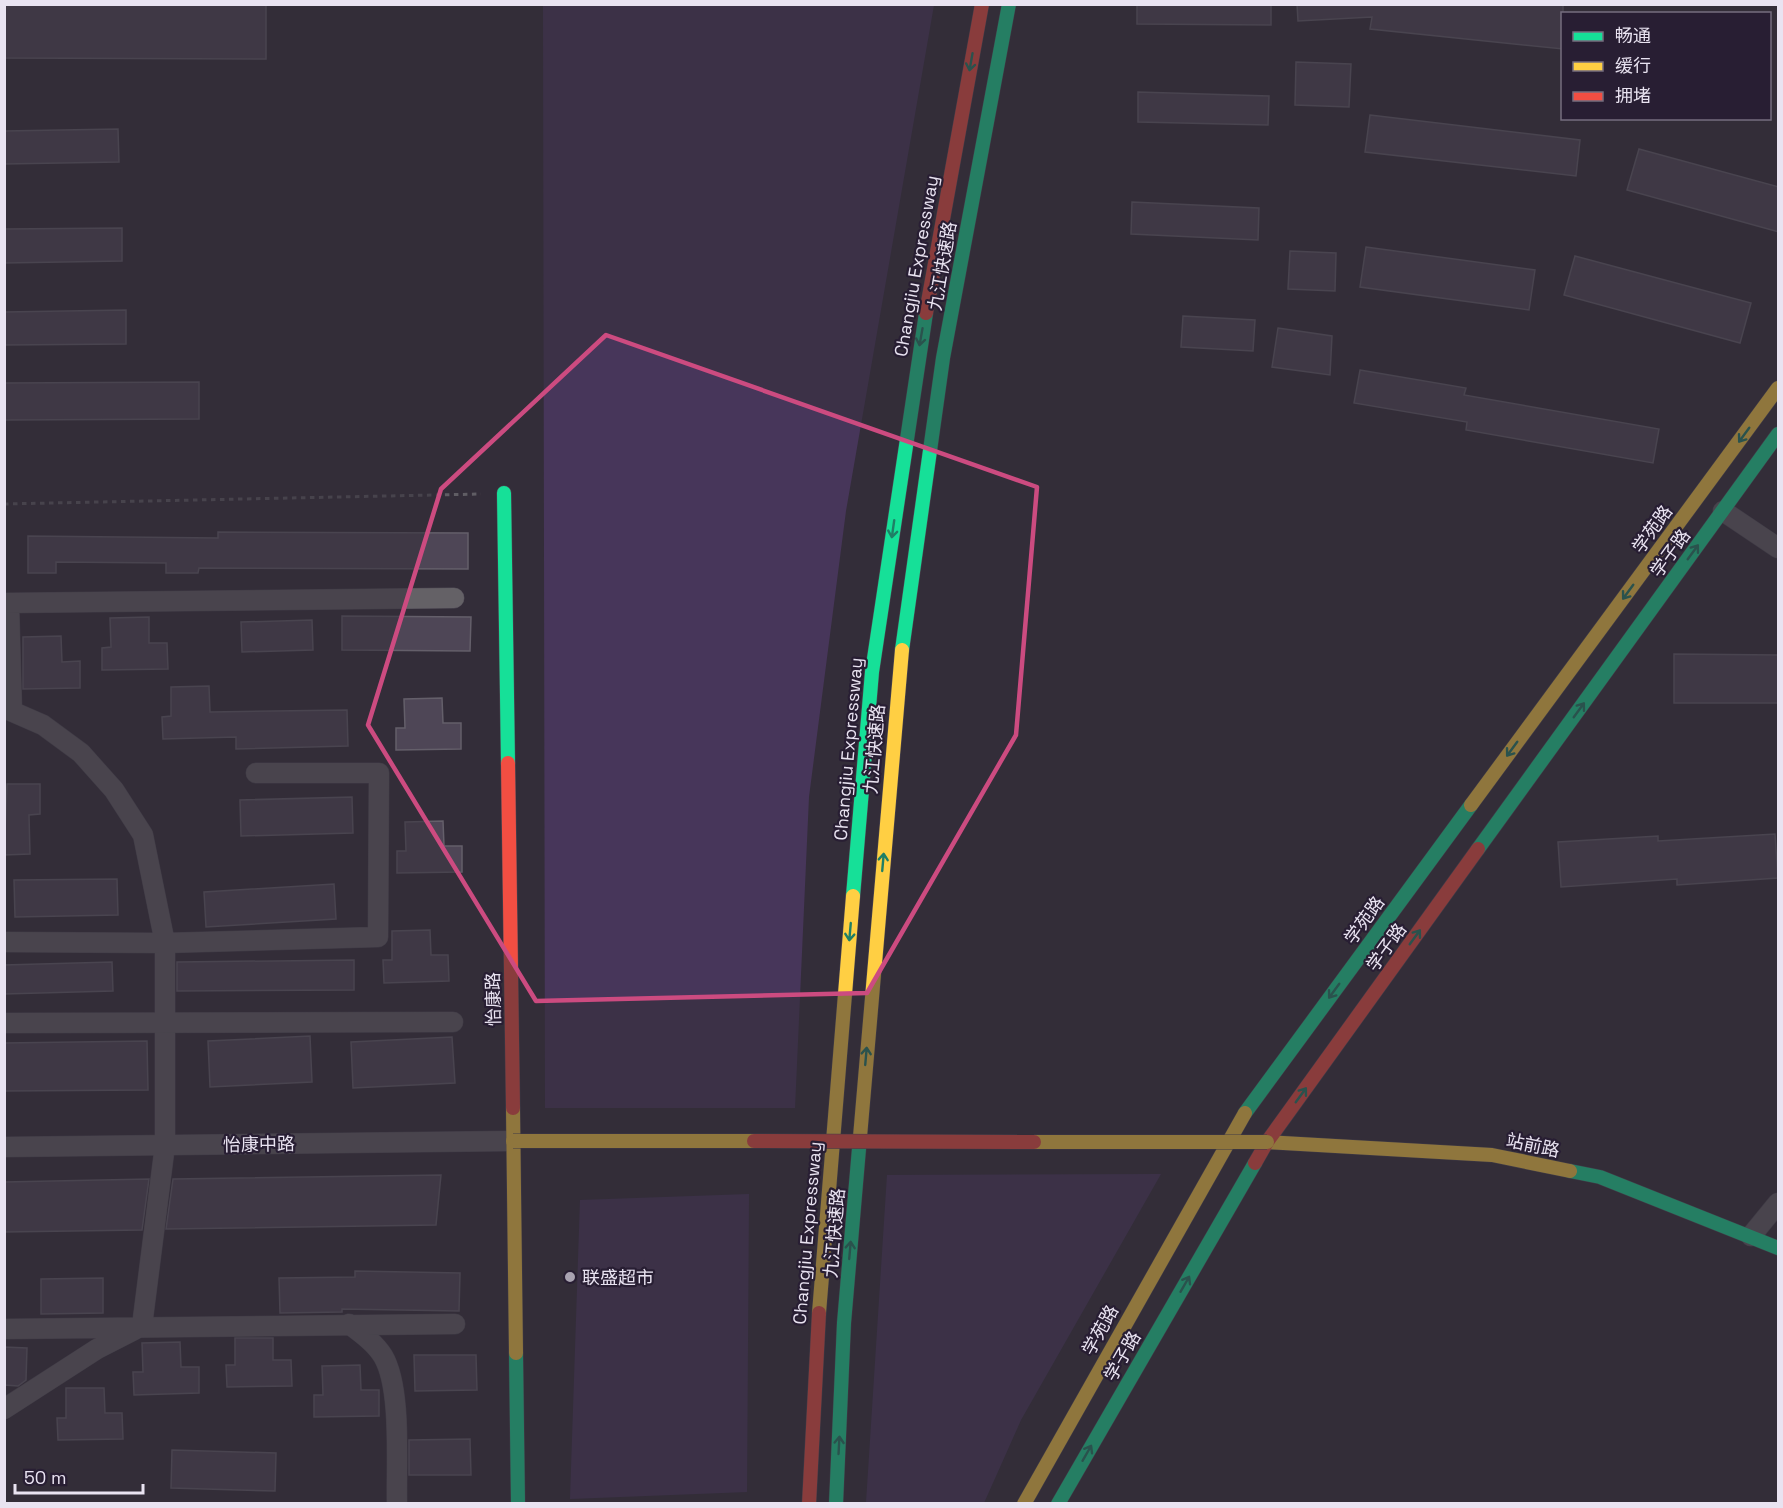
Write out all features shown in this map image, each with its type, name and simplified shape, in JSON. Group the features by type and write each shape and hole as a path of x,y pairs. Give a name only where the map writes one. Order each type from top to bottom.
{"main road":[{"name":"Changjiu Expressway","path":"809,1503 818,1321 872,672 919,350 982,4"},
{"name":"九江快速路","path":"836,1503 844,1323 898,678 944,358 1009,4"},
{"name":"学苑路","path":"1024,1503 1238,1122 1779,388"},
{"name":"学子路","path":"1058,1503 1267,1142 1779,434"},
{"name":"怡康路","path":"504,493 518,1503"},
{"name":"站前路","path":"513,1141 1267,1142 1491,1155 1600,1177 1779,1248"}],"street":[{"path":"1723,511 1779,548"},
{"path":"142,1326 165,1145 163,1024 165,943 143,835 114,790 81,753 43,725 8,709 7,603 454,598"},
{"path":"4,942 165,943 378,937 379,773 256,773"},
{"path":"4,1023 453,1022"},
{"name":"怡康中路","path":"4,1147 513,1141"},
{"path":"1751,1236 1779,1203"},
{"path":"349,1324 368,1338 383,1355 392,1375 397,1503"},
{"path":"4,1329 455,1324"},
{"path":"4,1409 98,1349 142,1326"}],"path":[{"path":"4,504 504,493"}],"highlighted area":[{"path":"606,335 1037,487 1016,735 867,993 536,1001 368,725 441,489"}],"shaded area":[{"path":"543,5 934,5 846,511 809,797 795,1108 545,1108"},
{"path":"1161,1174 1021,1420 984,1503 866,1503 887,1175"},
{"path":"749,1194 747,1492 570,1499 580,1200"}],"building":[{"path":"4,4 266,4 266,59 4,58"},
{"path":"1137,4 1271,4 1271,25 1137,24"},
{"path":"1297,4 1563,4 1561,49 1370,29 1372,17 1298,21"},
{"path":"1296,62 1351,64 1349,107 1295,105"},
{"path":"1138,92 1269,96 1268,125 1138,122"},
{"path":"1370,115 1580,140 1576,176 1365,152"},
{"path":"118,129 119,162 4,164 4,131"},
{"path":"1639,149 1779,187 1779,232 1627,190"},
{"path":"1132,202 1259,208 1258,240 1131,234"},
{"path":"122,228 122,261 4,263 4,229"},
{"path":"1366,247 1535,270 1529,310 1360,287"},
{"path":"1290,251 1336,253 1335,291 1288,289"},
{"path":"1575,256 1751,303 1740,343 1564,295"},
{"path":"126,310 126,344 4,345 4,312"},
{"path":"1183,316 1255,320 1253,351 1181,347"},
{"path":"1278,328 1332,336 1330,375 1272,367"},
{"path":"1360,370 1466,388 1464,395 1659,429 1653,463 1466,430 1467,422 1354,403"},
{"path":"199,382 199,419 4,420 4,383"},
{"path":"218,532 468,533 468,569 199,568 198,573 166,573 166,563 56,562 56,573 28,573 28,536 218,538"},
{"path":"342,616 471,617 470,651 342,650"},
{"path":"149,617 149,643 167,643 168,669 102,670 102,648 111,647 110,618"},
{"path":"312,620 313,650 242,652 241,622"},
{"path":"61,636 62,662 80,661 80,688 23,689 23,637"},
{"path":"1674,654 1779,655 1779,703 1674,703"},
{"path":"209,686 210,712 347,710 348,746 236,749 236,737 163,739 162,717 171,716 171,687"},
{"path":"442,698 443,723 461,723 461,749 396,750 396,728 405,728 404,699"},
{"path":"7,784 40,784 40,814 29,815 30,854 4,855"},
{"path":"352,797 353,833 241,836 240,800"},
{"path":"443,821 444,846 462,846 462,872 397,873 397,851 406,851 405,822"},
{"path":"1775,834 1778,878 1677,885 1677,879 1561,887 1558,842 1658,836 1658,841"},
{"path":"117,879 118,915 15,917 14,880"},
{"path":"334,884 336,919 206,927 204,892"},
{"path":"430,930 431,955 448,955 449,981 384,983 383,960 392,960 392,931"},
{"path":"354,960 354,990 177,991 177,962"},
{"path":"112,962 113,991 4,994 4,965"},
{"path":"310,1036 312,1082 210,1087 208,1041"},
{"path":"452,1037 455,1083 353,1088 351,1042"},
{"path":"147,1041 148,1090 4,1091 4,1043"},
{"path":"441,1175 436,1225 166,1229 173,1179"},
{"path":"149,1179 142,1230 4,1232 4,1182"},
{"path":"355,1271 460,1273 459,1311 342,1309 342,1312 280,1313 279,1278 355,1277"},
{"path":"103,1278 103,1313 41,1314 41,1279"},
{"path":"235,1338 273,1338 273,1360 291,1360 292,1386 227,1387 226,1365 235,1365"},
{"path":"180,1342 181,1367 199,1367 199,1393 134,1395 133,1372 143,1372 142,1343"},
{"path":"4,1347 27,1348 26,1380 18,1386 4,1385"},
{"path":"414,1355 476,1355 477,1390 415,1391"},
{"path":"360,1365 361,1390 379,1390 379,1416 314,1417 314,1395 323,1395 322,1366"},
{"path":"66,1388 104,1388 105,1413 122,1413 123,1439 58,1440 57,1418 66,1418"},
{"path":"470,1439 471,1475 409,1475 409,1440"},
{"path":"172,1450 276,1453 275,1491 171,1488"}],"traffic: fast":[{"path":"902,650 943,358 1009,4"},
{"path":"853,896 872,672 926,313"},
{"path":"1478,849 1778,434"},
{"path":"504,493 508,763"},
{"path":"1245,1113 1471,805"},
{"path":"836,1504 844,1323 860,1137"},
{"path":"1058,1504 1255,1163"},
{"path":"1570,1171 1600,1177 1778,1248"},
{"path":"516,1353 518,1504"}],"traffic: slow":[{"path":"1471,805 1778,388"},
{"path":"860,1137 902,650"},
{"path":"819,1313 853,896"},
{"path":"513,1108 516,1353"},
{"path":"1024,1504 1245,1113"},
{"path":"513,1141 754,1141"},
{"path":"1034,1142 1267,1142"},
{"path":"1267,1142 1492,1155 1570,1171"}],"traffic: jam":[{"path":"926,313 982,4"},
{"path":"508,763 513,1108"},
{"path":"1255,1163 1267,1142 1478,849"},
{"path":"754,1141 1034,1142"},
{"path":"809,1504 819,1313"}],"place":[{"name":"联盛超市","path":"570,1277"}]}
